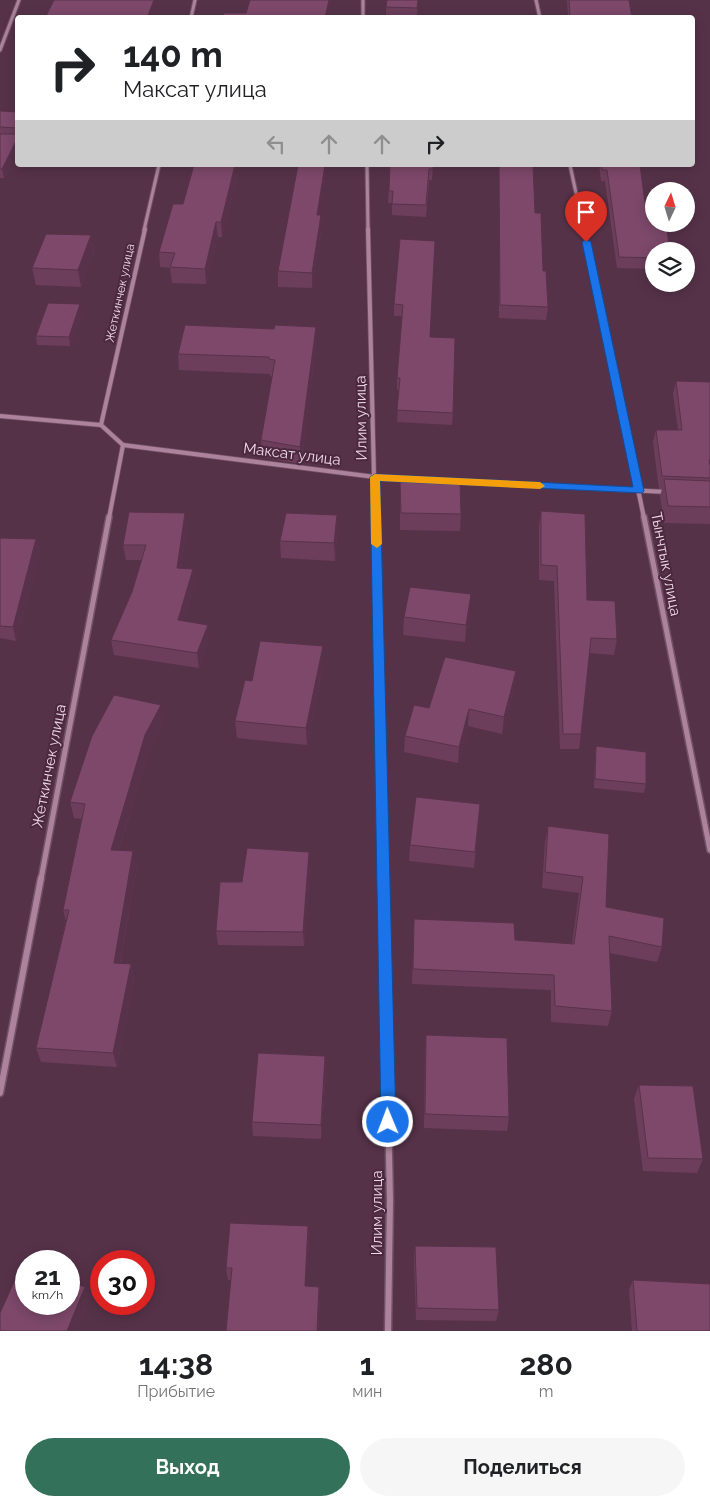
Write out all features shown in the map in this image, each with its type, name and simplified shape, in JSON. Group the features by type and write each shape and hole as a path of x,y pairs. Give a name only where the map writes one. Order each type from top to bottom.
{"street":[{"path":"0,50 19,0"},
{"path":"192,15 194,0"},
{"path":"363,0 363,15"},
{"path":"536,0 539,15"},
{"name":"Жеткинчек улица","path":"101,425 158,167"},
{"name":"Илим улица","path":"367,167 390,1190 388,1331"},
{"name":"Тынчтык улица","path":"570,167 639,491 710,850"},
{"path":"0,416 101,425 123,445"},
{"name":"Жеткинчек улица","path":"0,1092 123,445"},
{"name":"Максат улица","path":"123,445 375,477 674,493"}],"building":[{"path":"54,0 154,0 148,15 46,15"},
{"path":"250,0 329,0 326,15 223,15 224,13 246,13"},
{"path":"387,0 418,0 417,8 386,7"},
{"path":"569,0 629,0 632,15 570,15"},
{"path":"0,111 15,112 15,128 0,127"},
{"path":"0,134 15,134 15,143 2,169 0,169"},
{"path":"193,167 235,167 221,222 216,222 205,269 170,267 175,253 159,252 173,204 183,204"},
{"path":"298,167 325,167 317,215 321,215 312,273 278,271"},
{"path":"390,167 433,167 433,169 429,169 426,205 392,204 393,191 389,191"},
{"path":"499,167 533,167 535,213 541,213 543,271 546,271 548,307 500,305"},
{"path":"602,167 640,167 645,203 645,232 667,232 669,242 645,242 645,258 619,257 607,170 602,170"},
{"path":"46,234 91,235 78,270 32,268"},
{"path":"400,239 435,241 430,337 455,338 453,413 397,410 400,378 397,378 403,305 394,304"},
{"path":"48,303 80,304 69,337 36,336"},
{"path":"185,325 274,329 275,325 316,327 300,447 261,440 275,360 269,359 269,357 178,354"},
{"path":"676,381 710,382 710,478 662,476 656,430 682,430"},
{"path":"664,479 710,481 710,507 668,506"},
{"path":"400,481 460,482 461,514 401,513"},
{"path":"541,511 585,514 587,600 615,601 617,639 591,638 581,734 563,734 557,566 541,565"},
{"path":"129,512 185,513 177,568 193,569 178,620 208,625 197,653 111,640 132,592 146,545 123,545"},
{"path":"286,513 337,515 334,543 280,541"},
{"path":"0,538 36,539 13,627 0,626"},
{"path":"410,587 471,594 466,625 404,617"},
{"path":"260,641 323,646 306,728 235,721 245,680 252,681"},
{"path":"445,657 516,671 504,717 469,709 459,747 405,736 414,705 429,708"},
{"path":"114,695 161,705 145,735 111,850 133,851 114,963 131,964 113,1053 36,1048 69,910 63,910 85,804 70,802 92,736"},
{"path":"596,746 646,752 646,784 595,779"},
{"path":"416,797 480,804 475,852 410,845"},
{"path":"548,826 609,834 606,907 664,918 662,947 609,936 612,1011 555,1006 554,975 413,969 414,919 514,923 515,940 574,944 583,877 545,872"},
{"path":"247,848 309,852 303,932 216,931 220,882 242,882"},
{"path":"426,1035 507,1038 509,1117 425,1114"},
{"path":"258,1053 325,1056 321,1125 252,1122"},
{"path":"639,1085 693,1086 703,1159 648,1158"},
{"path":"230,1223 308,1226 305,1286 319,1287 317,1331 226,1331 232,1268 226,1268"},
{"path":"415,1246 496,1247 499,1310 417,1308"},
{"path":"15,1279 15,1315 74,1315 67,1331 0,1331 0,1313"},
{"path":"633,1280 710,1284 710,1331 637,1331"},
{"path":"80,1285 85,1287 80,1299"}],"slow traffic":[{"path":"377,544 375,477 540,486"}],"route":[{"path":"388,1122 375,477 639,491 586,242"}]}
